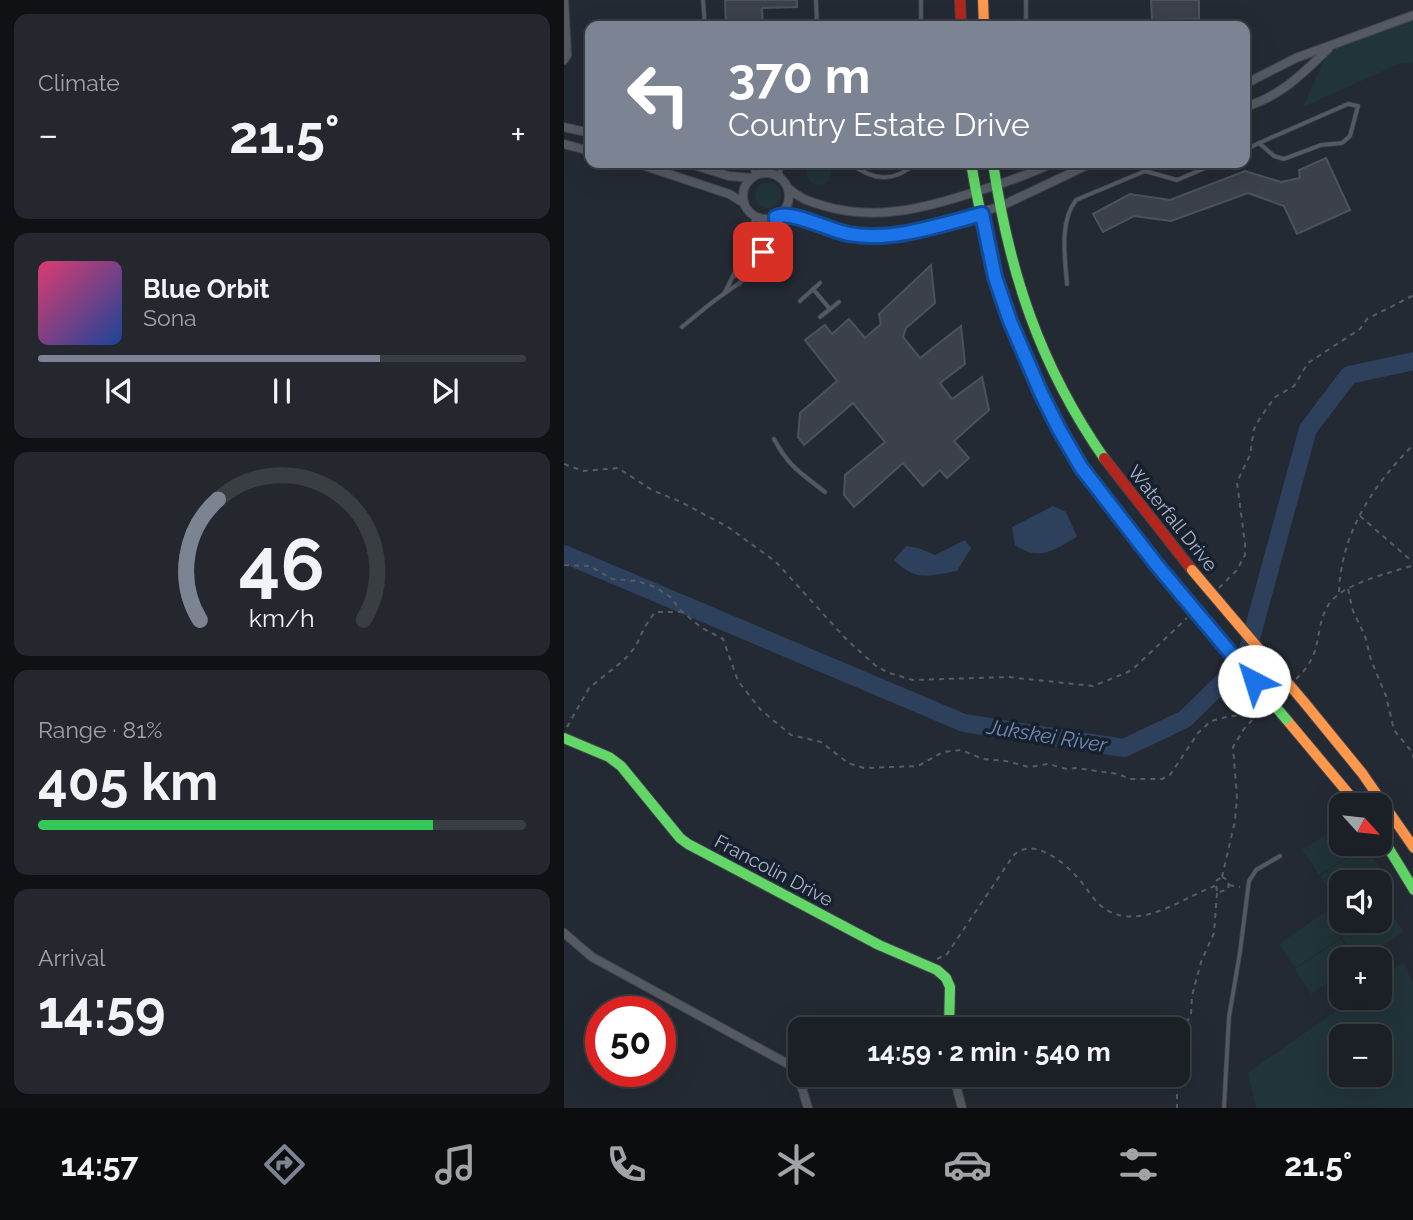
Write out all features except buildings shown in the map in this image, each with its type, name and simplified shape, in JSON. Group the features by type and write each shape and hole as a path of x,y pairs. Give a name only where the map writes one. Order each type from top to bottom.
{"main road":[{"path":"960,0 961,21"},
{"path":"983,0 984,21"},
{"name":"Waterfall Drive","path":"972,168 995,277 1010,321 1041,393 1081,467 1172,585 1348,793"},
{"name":"Waterfall Drive","path":"994,168 999,207 1019,285 1060,383 1114,472 1192,570 1362,773 1413,848"},
{"name":"Francolin Drive","path":"564,738 609,757 621,766 680,838 688,844 879,945 926,965 946,978 950,986 949,1017"},
{"path":"1392,854 1413,890"}],"street":[{"path":"564,0 568,55 564,60"},
{"path":"1250,81 1288,62 1413,15"},
{"path":"1250,105 1263,102 1279,92 1330,47"},
{"path":"564,127 585,132"},
{"path":"564,144 585,150"},
{"path":"651,168 729,194 744,203 756,217 793,217 848,234 870,236 899,234 982,214 1081,168"},
{"path":"703,168 729,176 773,174 802,199 849,213 873,214 942,204 1042,168"},
{"path":"744,203 744,189 757,175"},
{"path":"778,216 788,203 786,184"},
{"path":"564,933 592,957 788,1065 798,1075 808,1108"},
{"path":"956,1087 962,1108"}],"lane":[{"path":"703,0 705,21"},
{"path":"816,0 817,21"},
{"path":"921,0 921,21"},
{"path":"1026,0 1026,21"},
{"path":"1250,148 1259,143 1349,104 1358,106 1350,136 1342,143 1321,145 1284,159 1274,156 1259,143"},
{"path":"752,168 757,175 767,168"},
{"path":"781,168 786,184"},
{"path":"858,168 868,175 881,177 900,174 909,168"},
{"path":"1197,168 1198,172"},
{"path":"1067,284 1067,222 1071,206 1076,200 1145,171 1173,180 1206,168"},
{"path":"682,327 755,273 763,264 772,246 778,216"},
{"path":"724,294 758,241 756,217"},
{"path":"800,301 820,284"},
{"path":"813,289 830,309"},
{"path":"820,317 839,302"},
{"path":"775,439 792,467 825,492"},
{"path":"1224,1108 1229,1017 1248,888 1253,873 1280,856"}],"path":[{"path":"1216,592 1237,570 1245,555 1237,482 1250,454 1254,429 1260,418 1275,397 1294,386 1308,363 1360,329 1367,319 1413,295"},
{"path":"1339,593 1343,559 1359,516 1383,477 1413,444"},
{"path":"564,464 583,471 618,468 652,490 728,527 776,562 866,657 889,673 903,678 927,681 1008,677 1093,686 1126,674 1186,620"},
{"path":"1359,516 1413,564"},
{"path":"564,565 590,566 612,579 637,581 672,597 682,612 711,634 723,639 738,681 760,709 785,732 821,742 848,763 863,768 918,766 943,752 961,750 983,758 1029,767 1048,764 1067,769 1118,774 1130,779 1162,779 1171,775 1198,733 1211,721 1230,716 1255,715"},
{"path":"1347,589 1386,696 1394,730 1412,752 1413,760"},
{"path":"564,732 589,688 624,660 636,646 643,628 655,612 682,612"},
{"path":"926,965 947,954 1013,856 1027,847 1059,860 1076,875 1098,904 1111,913 1125,916 1140,916 1161,910 1215,886"},
{"path":"1190,1017 1201,962 1214,933 1217,893 1218,889 1215,886 1216,881 1222,877 1230,881 1224,892 1217,893"},
{"path":"1229,886 1248,888"},
{"path":"1177,1087 1177,1108"}],"green space":[{"path":"1413,15 1413,64 1401,63 1303,107 1330,47"},
{"path":"808,168 830,168 830,178 824,184 814,184 808,178"},
{"path":"768,182 777,186 781,195 777,204 768,208 759,204 755,195 759,186"},
{"path":"1329,833 1329,856 1348,856 1319,875 1302,850"},
{"path":"1350,856 1372,856 1381,870 1329,870"},
{"path":"1329,870 1329,890 1320,876"},
{"path":"1324,913 1329,920 1329,933 1338,933 1341,938 1295,968 1279,944"},
{"path":"1392,914 1403,932 1380,947 1348,947 1339,933 1392,933"},
{"path":"1341,939 1346,947 1329,947 1329,982 1311,994 1295,969"},
{"path":"1404,962 1413,982 1413,1108 1256,1108 1248,1073 1337,1010 1392,1010 1392,971"}],"water":[{"path":"1053,506 1066,512 1077,537 1053,550 1039,553 1032,553 1015,545 1012,527"},
{"path":"965,540 971,548 957,571 923,576 909,572 894,560 906,546 935,555"}],"waterway":[{"name":"Jukskei River","path":"564,554 964,723 1124,748 1185,719 1245,660 1308,429 1349,375 1414,361"}],"traffic: fast":[{"path":"972,168 998,282 1041,395 1091,482 1172,585"},
{"path":"994,168 1008,242 1030,317 1062,388 1104,458"},
{"path":"1172,585 1286,719"},
{"path":"564,738 609,757 621,766 680,838 688,844 879,945 937,970 946,978 950,987 949,1017"},
{"path":"1392,854 1414,890"}],"traffic: slow":[{"path":"983,0 984,21"},
{"path":"1192,570 1304,702"},
{"path":"1304,702 1362,773 1414,848"},
{"path":"1286,719 1348,793"}],"traffic: jam":[{"path":"960,0 961,21"},
{"path":"1104,458 1192,570"}],"route":[{"path":"763,252 777,228 776,217 780,215 848,234 870,236 899,234 982,214 995,277 1010,321 1041,393 1081,467 1172,585 1254,681"}]}
